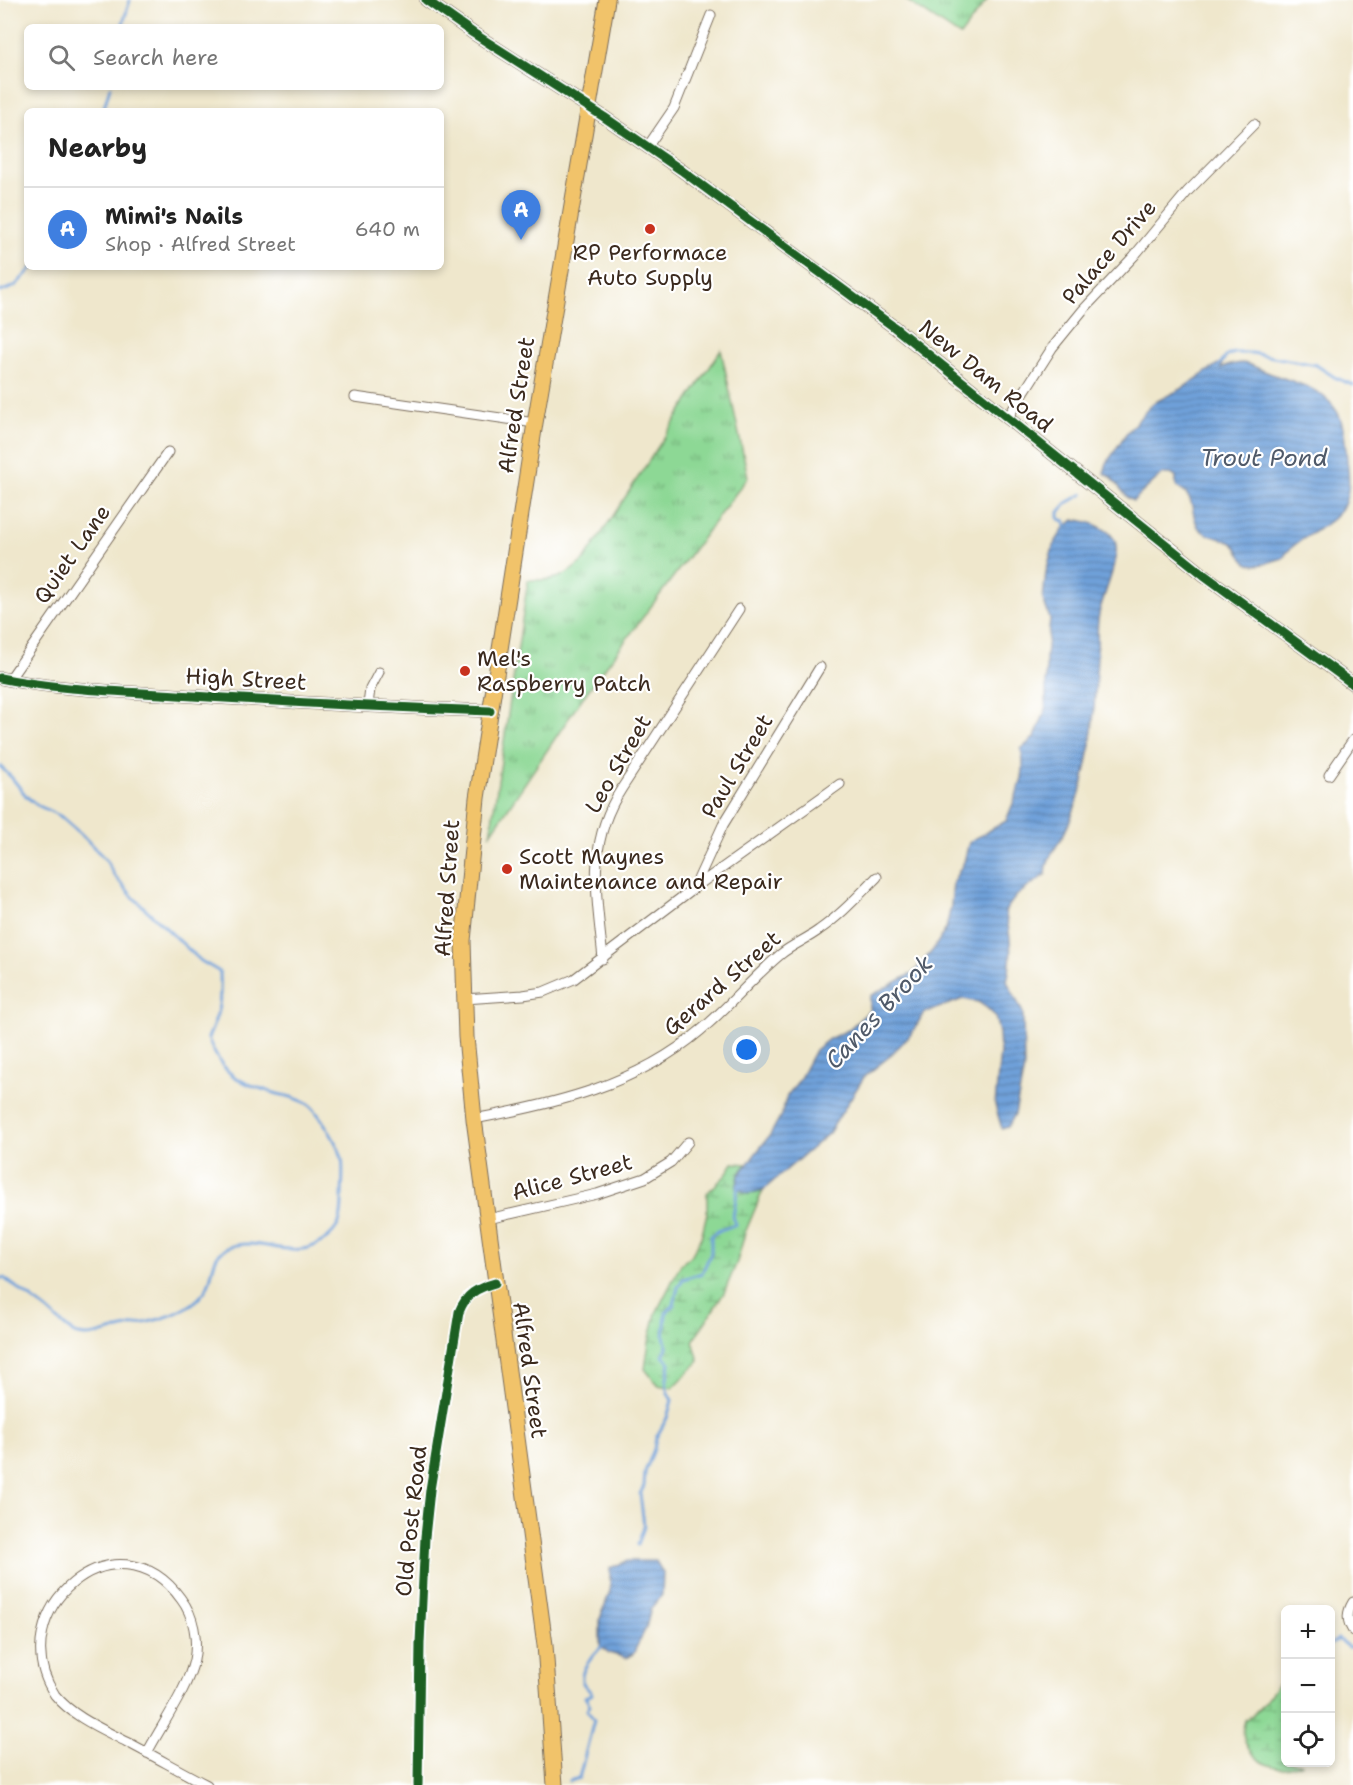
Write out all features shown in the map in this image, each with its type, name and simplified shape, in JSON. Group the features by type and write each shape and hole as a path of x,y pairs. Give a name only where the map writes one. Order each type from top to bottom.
{"main road":[{"name":"Alfred Street","path":"555,1785 544,1645 474,1119 464,999 463,941 468,871 490,711 535,423 607,0"}],"street":[{"name":"New Dam Road","path":"426,0 520,65 648,146 891,325 1204,575 1353,684"},
{"path":"648,146 674,108 711,15"},
{"name":"Palace Drive","path":"1008,417 1052,348 1083,310 1134,256 1188,191 1254,124"},
{"path":"355,397 535,423"},
{"name":"Quiet Lane","path":"4,679 168,452"},
{"name":"Leo Street","path":"603,959 596,869 598,840 607,816 621,788 739,609"},
{"name":"Paul Street","path":"694,888 723,825 820,667"},
{"path":"368,705 370,688 379,672"},
{"name":"High Street","path":"4,679 141,693 490,711"},
{"path":"1329,775 1353,740"},
{"path":"464,999 543,992 574,979 694,888 840,784"},
{"name":"Gerard Street","path":"474,1119 519,1111 580,1095 624,1078 663,1059 702,1030 782,953 819,931 852,903 877,877"},
{"name":"Alice Street","path":"488,1219 597,1194 645,1178 671,1161 688,1142"},
{"name":"Old Post Road","path":"418,1785 420,1640 425,1537 431,1482 459,1312 463,1302 470,1294 481,1287 495,1283"},
{"path":"147,1753 192,1667 196,1645 193,1623 184,1603 161,1579 130,1566 96,1567 64,1584 47,1605 41,1617 36,1644 41,1671 48,1685 64,1705 80,1717 147,1753 207,1785"},
{"path":"1351,1627 1347,1616 1353,1602"}],"green space":[{"path":"906,0 987,0 960,36"},
{"path":"721,350 748,477 581,700 490,835 528,580 560,577 585,559"},
{"path":"733,1163 747,1164 739,1175 748,1194 763,1190 724,1293 693,1341 699,1361 673,1388 658,1385 645,1369 656,1313 681,1264 691,1256 701,1238 707,1213 707,1193 725,1176"},
{"path":"1281,1682 1281,1767 1289,1767 1284,1768 1266,1764 1258,1759 1247,1746 1244,1738 1245,1720"}],"water":[{"name":"Trout Pond","path":"1223,361 1221,368 1243,363 1315,391 1330,402 1339,415 1343,427 1349,484 1342,508 1329,522 1296,544 1283,558 1265,564 1247,563 1234,544 1199,529 1190,499 1176,486 1176,477 1171,474 1162,474 1133,501 1111,477 1104,473 1107,463 1125,435 1153,403 1181,389"},
{"path":"1074,520 1090,523 1111,535 1116,546 1116,555 1098,619 1092,728 1087,764 1078,799 1067,828 1049,859 1046,874 1016,896 1005,911 1010,946 1007,981 1023,1013 1024,1069 1015,1114 1008,1127 1002,1129 995,1105 1000,1052 995,1016 978,1002 963,999 924,1013 911,1034 890,1056 864,1077 829,1133 763,1190 748,1194 736,1188 739,1175 770,1135 781,1115 787,1096 799,1080 815,1050 829,1039 848,1030 870,1010 870,996 913,973 933,950 946,929 953,882 964,862 969,842 1006,821 1022,778 1021,749 1035,737 1046,709 1046,656 1050,619 1043,599 1046,572 1053,546 1064,528"},
{"path":"627,1561 656,1561 663,1573 662,1595 651,1608 646,1628 633,1654 626,1658 609,1653 600,1645 600,1619 610,1591 610,1568"}],"waterway":[{"path":"123,24 130,0"},
{"path":"104,108 109,90"},
{"path":"0,292 15,286 30,270"},
{"name":"Canes Brook","path":"1220,364 1227,356 1234,353 1252,353 1316,365 1336,378 1353,385"},
{"name":"Canes Brook","path":"1066,527 1065,521 1059,519 1059,512 1067,503 1083,494"},
{"path":"0,766 27,797 37,805 60,816 84,837 106,860 114,875 133,897 201,961 220,972 219,1006 208,1038 220,1062 243,1082 308,1104 337,1145 342,1158 343,1173 340,1218 329,1237 311,1247 299,1249 251,1244 227,1248 217,1256 208,1285 197,1300 164,1318 95,1335 79,1335 4,1278 0,1278"},
{"name":"Canes Brook","path":"638,1545 644,1526 640,1494 644,1486 645,1472 672,1400 667,1387 670,1363 663,1356 667,1347 664,1337 666,1313 674,1305 678,1287 683,1279 702,1273 711,1253 711,1236 717,1231 736,1224 733,1217 738,1186"},
{"path":"1335,1641 1338,1639 1348,1647 1353,1647"},
{"name":"Canes Brook","path":"569,1781 579,1778 594,1720 587,1710 590,1705 585,1697 592,1694 583,1683 583,1673 588,1662 604,1644"}],"cycle path":[{"path":"426,0 681,170 894,327 1204,575 1353,684"},
{"path":"0,678 65,688 490,711"},
{"path":"418,1785 420,1643 425,1537 430,1490 459,1312 473,1293 495,1283"}],"place":[{"name":"RP Performace Auto Supply","path":"650,229"},
{"name":"Mimi's Nails","path":"521,240"},
{"name":"Mel's Raspberry Patch","path":"465,671"},
{"name":"Scott Maynes Maintenance and Repair","path":"507,869"}]}
